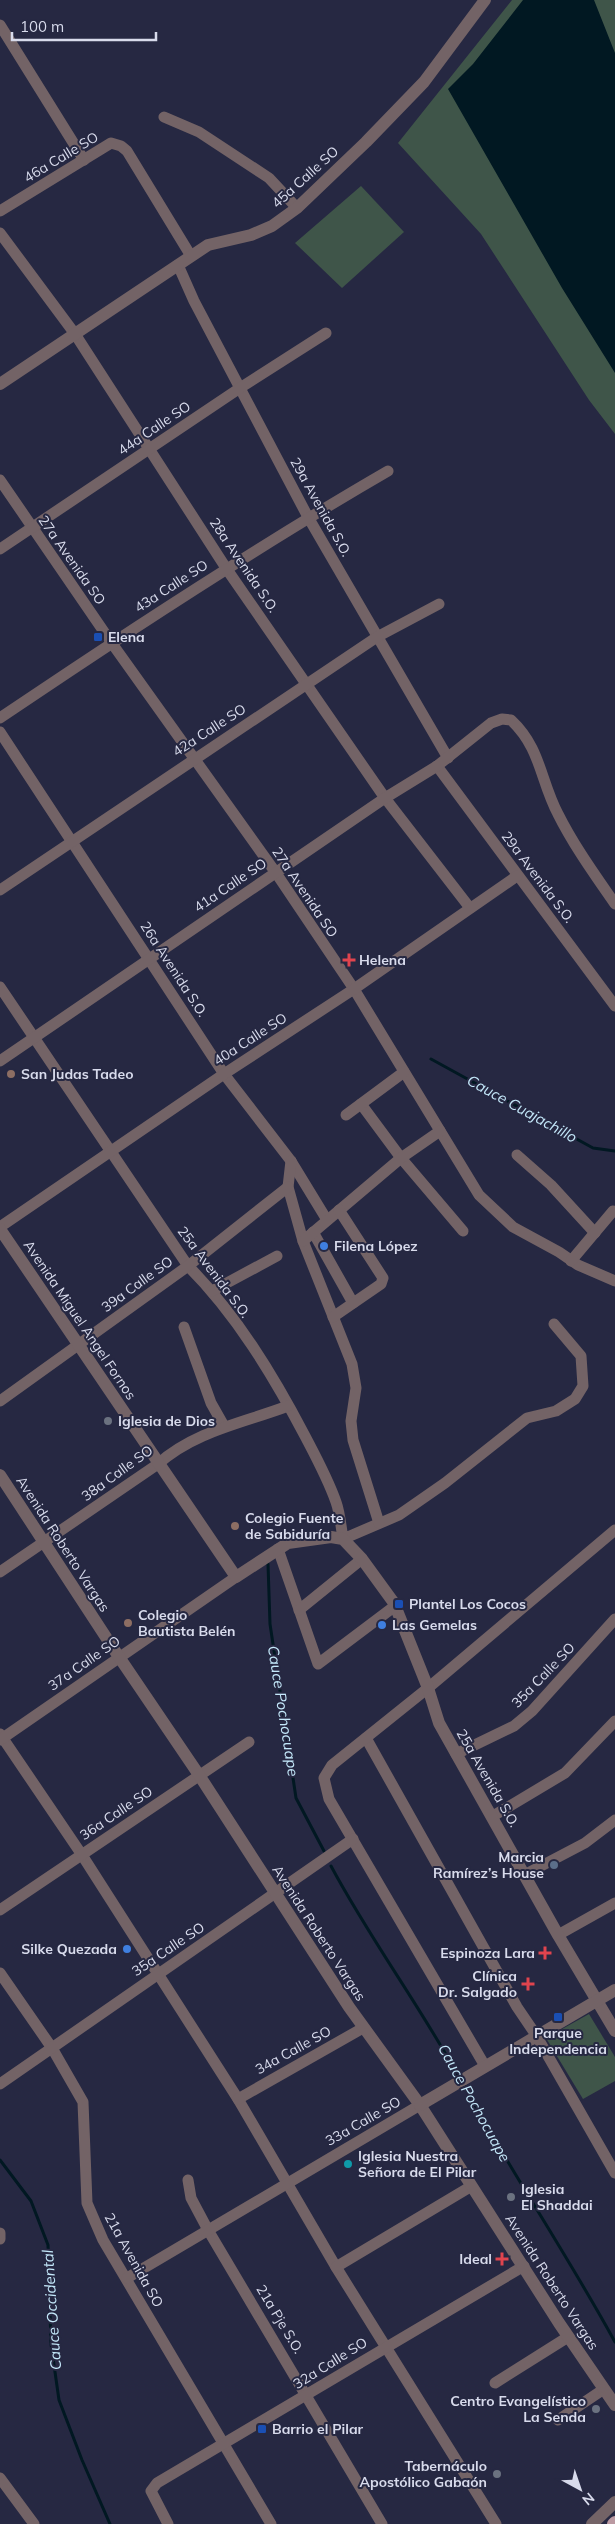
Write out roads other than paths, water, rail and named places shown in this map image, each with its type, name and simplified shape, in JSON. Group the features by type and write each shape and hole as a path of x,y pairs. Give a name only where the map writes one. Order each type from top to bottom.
{"street":[{"name":"45a Calle SO","path":"0,384 208,245 251,235 272,226 298,208 424,82 485,0"},
{"path":"0,25 84,160"},
{"path":"164,117 199,132 261,173 298,208"},
{"name":"46a Calle SO","path":"0,211 111,144 121,146 127,151 191,256"},
{"name":"28a Avenida S.O.","path":"0,233 75,334 226,568 385,798 470,908"},
{"name":"29a Avenida S.O.","path":"178,265 194,302 308,517 448,758"},
{"name":"44a Calle SO","path":"0,549 240,388 326,333"},
{"name":"43a Calle SO","path":"0,718 111,642 226,568 388,470"},
{"name":"27a Avenida SO","path":"0,480 31,528 111,642 195,757 276,873 354,989 479,1195 513,1228 572,1261 615,1281"},
{"name":"42a Calle SO","path":"0,890 195,757 307,685 377,637 440,604"},
{"name":"41a Calle SO","path":"0,1061 385,798 437,766 491,723 502,719 511,720 528,737 540,762 546,788 558,814 615,904"},
{"name":"26a Avenida S.O.","path":"0,732 224,1074 290,1161 327,1220"},
{"name":"29a Avenida S.O.","path":"437,766 615,1006"},
{"name":"40a Calle SO","path":"0,1228 224,1074 354,989 517,876"},
{"name":"25a Avenida S.O.","path":"0,987 188,1266 212,1291 256,1353 288,1406 322,1469 336,1503 343,1539 362,1559 395,1606 440,1723 456,1754 493,1816 558,1935 615,2031"},
{"path":"346,1115 404,1072"},
{"path":"361,1104 400,1158 463,1231"},
{"path":"303,1241 400,1158 440,1131"},
{"path":"516,1156 551,1186 595,1232"},
{"path":"290,1161 288,1187 303,1241 352,1364 356,1388 351,1420 353,1440 379,1523"},
{"name":"39a Calle SO","path":"0,1401 188,1266 288,1187"},
{"path":"333,1317 381,1284 383,1278 339,1210"},
{"path":"572,1261 613,1211"},
{"name":"Avenida Miguel Angel Fornos","path":"0,1228 236,1577"},
{"path":"313,1232 353,1303"},
{"path":"212,1291 277,1256"},
{"path":"236,1577 288,1543 331,1536 343,1539 399,1515 527,1418 556,1411 575,1399 583,1386 581,1356 554,1324"},
{"path":"184,1327 211,1403 224,1426"},
{"name":"38a Calle SO","path":"0,1572 46,1543 158,1464 174,1449 224,1426 239,1424 288,1406"},
{"name":"Avenida Roberto Vargas","path":"0,1476 46,1543 118,1657 199,1775 363,2028 420,2105 470,2187 615,2405"},
{"path":"485,2066 329,1799 324,1778 332,1765 428,1688 615,1530"},
{"path":"278,1548 318,1664 395,1606"},
{"path":"299,1610 362,1559"},
{"name":"37a Calle SO","path":"1,1737 236,1577"},
{"name":"35a Calle SO","path":"456,1754 514,1726 532,1711 615,1619"},
{"path":"493,1816 565,1773 615,1722"},
{"path":"1,1737 82,1855 238,2099 336,2266 496,2524"},
{"path":"366,1738 517,2007 536,2035 615,2173"},
{"name":"36a Calle SO","path":"0,1910 250,1742"},
{"path":"524,1875 585,1843 615,1820"},
{"name":"35a Calle SO","path":"0,2084 354,1839"},
{"path":"558,1935 615,1903"},
{"name":"21a Avenida SO","path":"0,1973 52,2048 83,2102 87,2203 103,2240 178,2368 225,2443 271,2524"},
{"name":"33a Calle SO","path":"127,2278 615,1990"},
{"name":"34a Calle SO","path":"238,2099 363,2028"},
{"name":"21a Pje S.O.","path":"188,2180 191,2198 208,2230 308,2395 382,2524"},
{"path":"336,2266 470,2187"},
{"path":"0,2233 0,2239"},
{"name":"32a Calle SO","path":"168,2524 153,2496 152,2487 524,2266"},
{"path":"495,2383 568,2337"},
{"path":"558,2420 601,2391"},
{"path":"0,2478 34,2524"},
{"path":"592,2524 615,2502"}],"water":[{"path":"523,0 594,0 615,53 615,373 562,288 448,89 473,64"}],"waterway":[{"name":"Cauce Cuajachillo","path":"431,1059 593,1148 615,1151"},
{"name":"Cauce Pochocuape","path":"268,1564 270,1624 296,1798 324,1851"},
{"name":"Cauce Pochocuape","path":"331,1866 460,2079"},
{"name":"Cauce Pochocuape","path":"463,2084 615,2342"},
{"name":"Cauce Occidental","path":"0,2160 31,2201 48,2245 51,2344 59,2400 82,2460 110,2524"}],"place":[{"name":"Elena","path":"98,637"},
{"name":"Helena","path":"349,960"},
{"name":"San Judas Tadeo","path":"11,1074"},
{"name":"Filena López","path":"324,1246"},
{"name":"Iglesia de Dios","path":"108,1421"},
{"name":"Colegio Fuente de Sabiduría","path":"235,1526"},
{"name":"Plantel Los Cocos","path":"399,1604"},
{"name":"Colegio Bautista Belén","path":"128,1623"},
{"name":"Las Gemelas","path":"382,1625"},
{"name":"Marcia Ramírez’s House","path":"554,1865"},
{"name":"Silke Quezada","path":"127,1949"},
{"name":"Espinoza Lara","path":"545,1953"},
{"name":"Clínica Dr. Salgado","path":"528,1984"},
{"name":"Parque Independencia","path":"558,2017"},
{"name":"Iglesia Nuestra Señora de El Pilar","path":"348,2164"},
{"name":"Iglesia El Shaddai","path":"511,2197"},
{"name":"Ideal","path":"502,2259"},
{"name":"Centro Evangelístico La Senda","path":"596,2409"},
{"name":"Barrio el Pilar","path":"262,2429"},
{"name":"Tabernáculo Apostólico Gabaón","path":"497,2474"}]}
